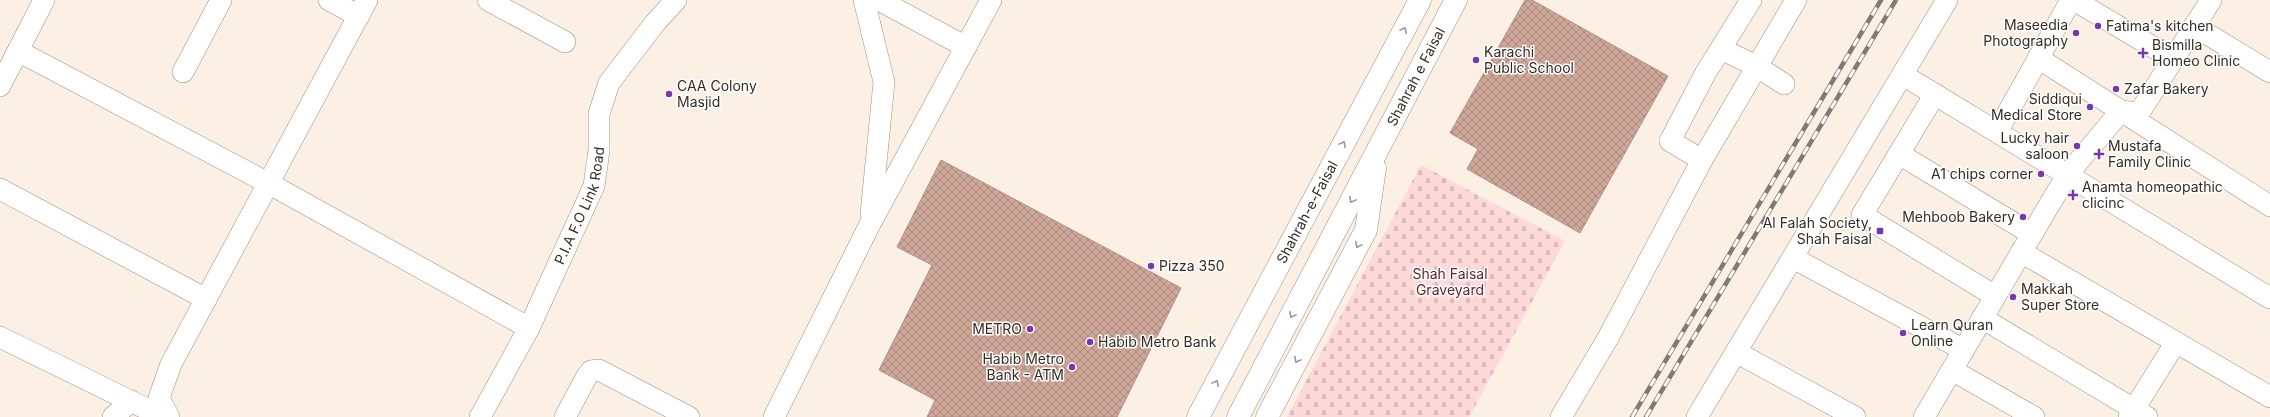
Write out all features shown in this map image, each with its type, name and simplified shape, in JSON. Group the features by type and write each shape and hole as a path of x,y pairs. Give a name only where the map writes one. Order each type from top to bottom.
{"highway":[{"name":"Shahrah e Faisal","path":"1377,153 1456,0"},
{"name":"Shahrah-e-Faisal","path":"1198,417 1418,4"},
{"path":"1238,417 1377,153"},
{"path":"1267,417 1366,230 1377,153"}],"street":[{"path":"0,86 44,0"},
{"path":"182,72 221,0"},
{"path":"169,417 160,398 171,364 363,8 329,0"},
{"path":"488,0 565,42"},
{"name":"P.I.A F.O Link Road","path":"480,417 529,328 594,186 599,150 599,114 609,83 655,23 676,0"},
{"path":"864,0 884,82 869,226"},
{"path":"879,0 966,48"},
{"path":"774,417 869,226 991,0"},
{"path":"1702,160 1670,141 1721,49 1751,0"},
{"path":"1561,417 1608,338 1702,160 1796,0"},
{"path":"1698,417 1947,0"},
{"path":"1997,132 2038,58 2073,0 2173,59"},
{"path":"2121,111 2139,113 2210,0"},
{"path":"2194,26 2270,72"},
{"path":"1721,49 1756,66 1784,84"},
{"path":"18,51 268,183 529,328"},
{"path":"2038,58 2270,206"},
{"path":"1903,75 2270,298"},
{"path":"1935,94 1862,215 1995,296"},
{"path":"1924,417 2067,175 2121,111"},
{"path":"1899,154 2032,234"},
{"path":"0,189 206,299"},
{"path":"2021,252 2270,397"},
{"path":"1793,258 1964,350"},
{"path":"1982,318 2137,414 2176,342"},
{"path":"0,336 163,417"},
{"path":"1736,352 1855,417"},
{"path":"565,417 587,376 591,371 599,370 689,417"},
{"path":"1952,370 2034,417"},
{"path":"113,417 131,401"}],"green space":[{"name":"Shah Faisal Graveyard","path":"1421,165 1565,241 1469,417 1287,417"}],"building":[{"name":"Karachi Public School","path":"1525,0 1532,0 1668,76 1580,233 1467,169 1478,149 1450,133"},
{"name":"METRO","path":"941,160 1181,288 1117,417 927,417 935,400 879,370 932,265 897,247"}],"railway":[{"path":"1632,417 1881,0"},
{"path":"1646,417 1896,0"}],"place":[{"name":"Fatima's kitchen","path":"2098,26"},
{"name":"Maseedia Photography","path":"2076,33"},
{"name":"Bismilla Homeo Clinic","path":"2143,53"},
{"name":"Karachi Public School","path":"1476,60"},
{"name":"Zafar Bakery","path":"2116,89"},
{"name":"CAA Colony Masjid","path":"669,94"},
{"name":"Siddiqui Medical Store","path":"2090,107"},
{"name":"Lucky hair saloon","path":"2077,146"},
{"name":"Mustafa Family Clinic","path":"2099,154"},
{"name":"A1 chips corner","path":"2041,174"},
{"name":"Anamta homeopathic clicinc","path":"2073,195"},
{"name":"Mehboob Bakery","path":"2023,217"},
{"name":"Al Falah Society, Shah Faisal","path":"1880,231"},
{"name":"Pizza 350","path":"1151,266"},
{"name":"Makkah Super Store","path":"2013,297"},
{"name":"METRO","path":"1030,329"},
{"name":"Learn Quran Online","path":"1903,333"},
{"name":"Habib Metro Bank","path":"1090,342"},
{"name":"Habib Metro Bank - ATM","path":"1072,367"}]}
